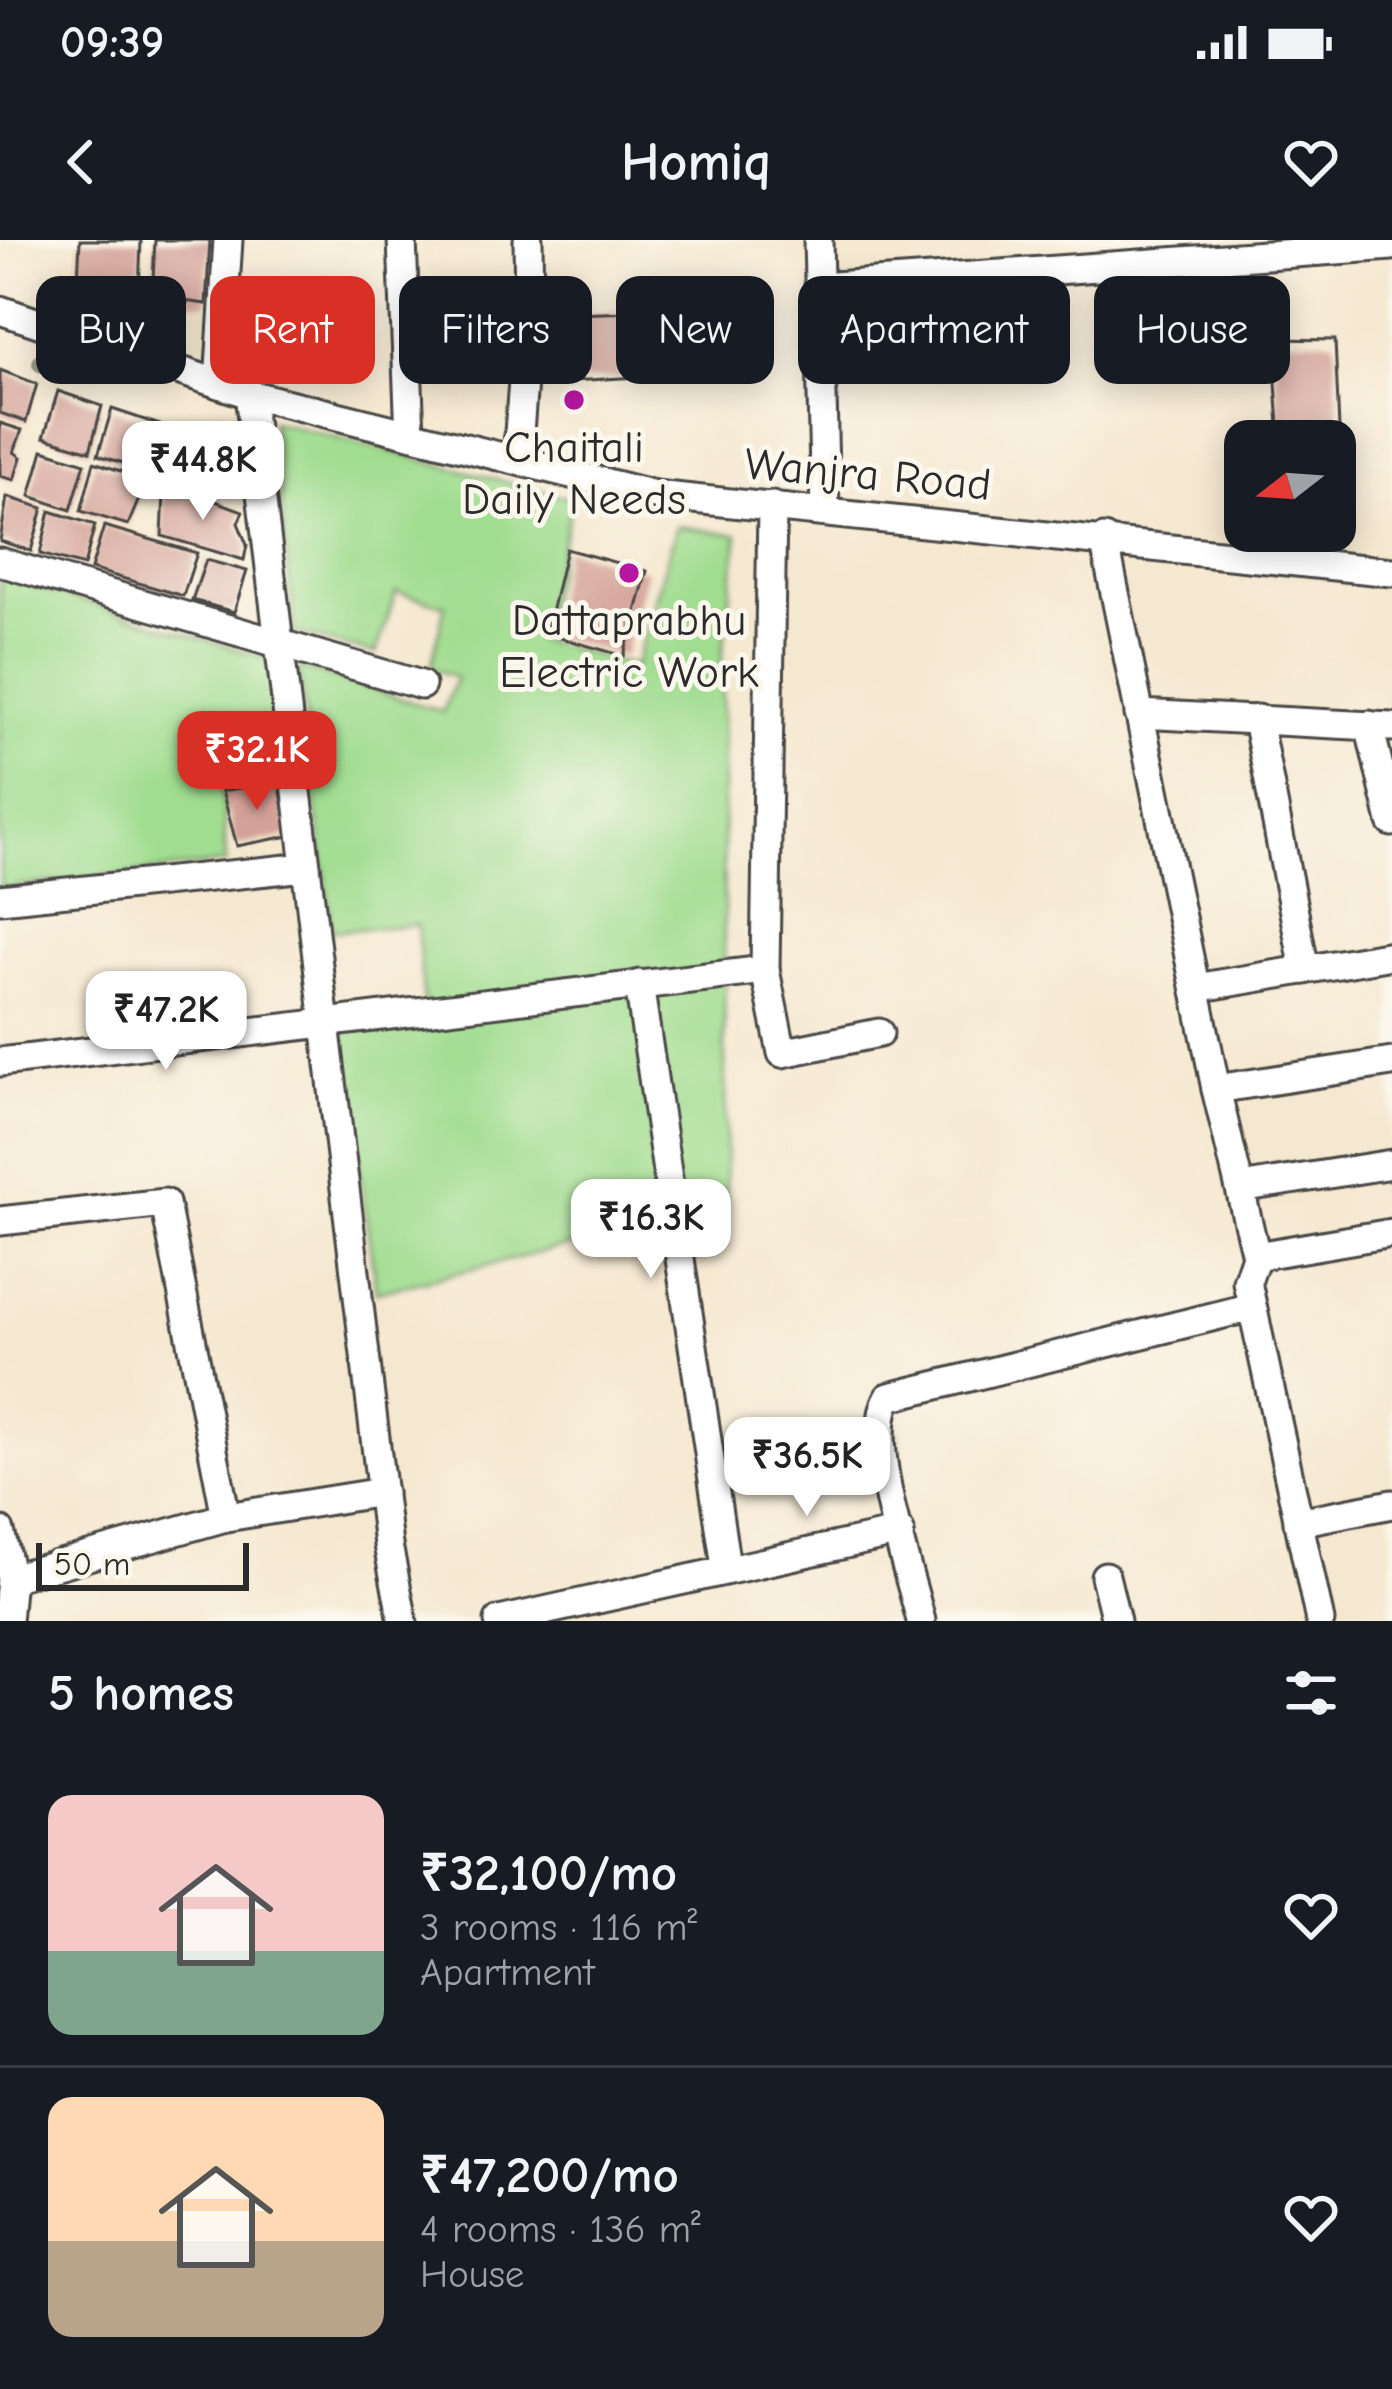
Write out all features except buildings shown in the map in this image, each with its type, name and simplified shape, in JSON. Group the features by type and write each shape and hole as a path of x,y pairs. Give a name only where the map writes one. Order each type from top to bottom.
{"street":[{"path":"226,276 228,240"},
{"path":"401,240 410,434"},
{"path":"518,458 529,304 528,240"},
{"path":"818,240 819,276"},
{"path":"962,276 1392,246"},
{"name":"Wanjra Road","path":"0,310 210,381"},
{"name":"Wanjra Road","path":"219,384 656,495 1392,572"},
{"path":"822,384 825,511"},
{"path":"249,394 382,1492 404,1621"},
{"path":"772,506 765,970 782,1053 879,1033"},
{"path":"1104,539 1216,1089 1256,1256 1247,1282 1320,1621"},
{"path":"0,562 421,685"},
{"path":"1139,714 1380,726 1392,822"},
{"path":"1257,719 1305,970"},
{"path":"0,899 306,867"},
{"path":"1196,988 1392,955"},
{"path":"0,1062 765,970"},
{"path":"639,984 726,1568"},
{"path":"1216,1089 1392,1062"},
{"path":"1240,1188 1392,1164"},
{"path":"0,1221 165,1203 226,1517"},
{"path":"1256,1256 1392,1233"},
{"path":"921,1621 880,1442 881,1410 889,1397 1252,1307"},
{"path":"11,1578 226,1517 382,1492"},
{"path":"1298,1522 1392,1504"},
{"path":"0,1531 11,1578 7,1621"},
{"path":"499,1621 900,1532"},
{"path":"1105,1576 1116,1621"}],"green space":[{"path":"272,421 573,499 538,640 635,666 677,526 738,535 722,659 726,1208 376,1292 341,1028 425,1017 417,925 332,931 299,667 443,712 456,678 431,667 445,605 396,592 376,654 295,633"},
{"path":"0,576 269,659 285,771 222,781 226,863 0,888"}],"place":[{"name":"Chaitali Daily Needs","path":"574,400"},
{"name":"Dattaprabhu Electric Work","path":"629,573"}]}
